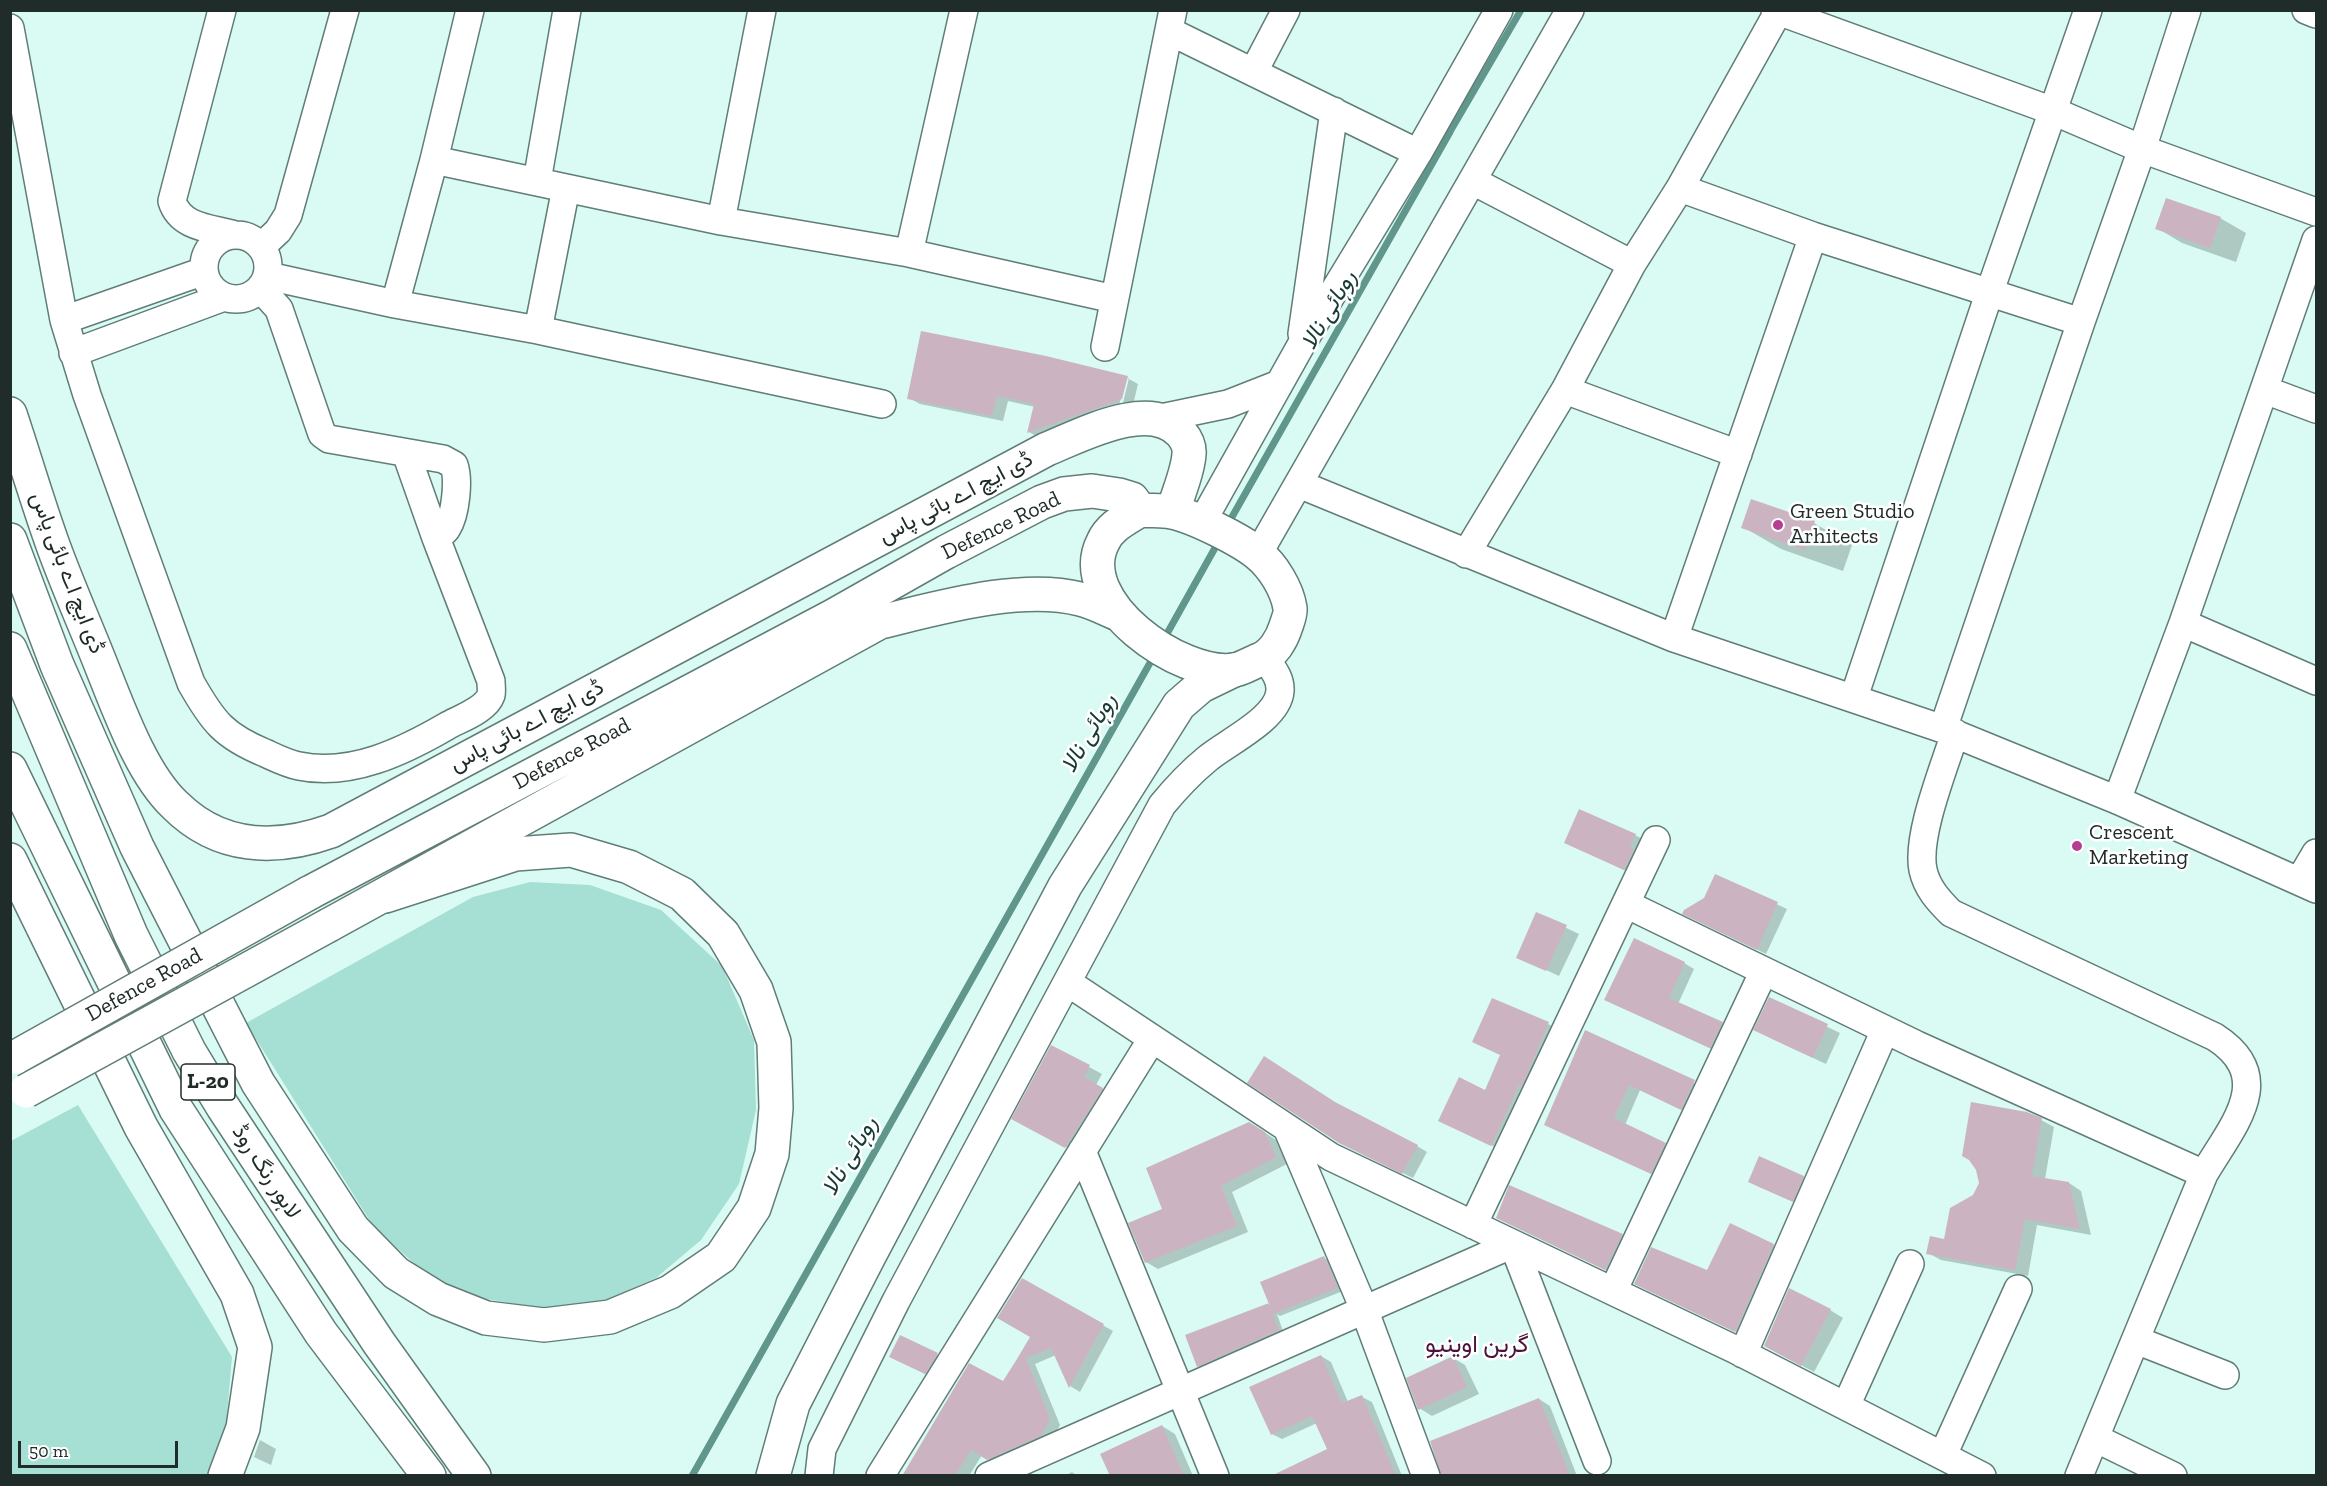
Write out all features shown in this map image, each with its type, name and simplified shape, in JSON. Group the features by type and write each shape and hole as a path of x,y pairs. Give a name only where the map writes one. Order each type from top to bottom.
{"main road":[{"name":"ڈی ایچ اے بائی پاس","path":"10,414 58,559 115,699 145,764 160,788 176,806 199,824 222,835 247,842 275,844 305,840 331,831 1047,449 1110,425 1140,418 1161,418"},
{"path":"1161,418 1176,428 1187,440 1190,453 1187,517"},
{"name":"Defence Road","path":"13,1058 309,893 833,616 946,552 1042,502 1064,494 1092,491 1132,499 1140,510"},
{"path":"773,1476 793,1404 1065,886 1179,705 1201,686 1265,658 1282,639 1291,610 1281,582 1258,554 1187,517 1140,510 1113,527 1102,543 1097,563 1102,590 1119,614 1150,642 1181,659 1208,669 1234,670"},
{"path":"10,540 57,665 137,847 258,1083 353,1229 396,1273 438,1299 486,1318 544,1325 610,1317 670,1292 721,1257 754,1208 772,1154 776,1108 774,1042 756,990 723,934 682,894 629,867 571,850 515,854 385,896"},
{"name":"Defence Road","path":"18,1095 385,896 880,622 974,599 1039,595 1079,599 1119,614"},
{"name":"لاہور رنگ روڈ","path":"10,649 131,935 189,1051 223,1107 379,1343 474,1476"},
{"name":"لاہور رنگ روڈ","path":"10,769 176,1109 321,1333 429,1476"},
{"path":"10,860 141,1127 237,1294 255,1347 243,1428 225,1476"}],"street":[{"path":"222,10 172,201 176,213 188,222 243,235 253,239 261,246 268,260 264,283 250,296 237,300 224,297 214,291 207,282 204,271 206,254 216,241 232,234"},
{"path":"261,246 278,231 288,215 345,10"},
{"path":"395,304 471,10"},
{"path":"537,182 567,10"},
{"path":"721,221 762,10"},
{"path":"909,253 964,10"},
{"path":"1254,71 1286,10"},
{"path":"1187,517 1279,384 1418,153 1498,10"},
{"path":"1258,554 1570,10"},
{"path":"1854,697 1990,291 2088,10"},
{"path":"2079,1476 2204,1174 2246,1097 2247,1081 2243,1064 2232,1048 2215,1037 1951,913 1937,899 1928,884 1923,869 1922,851 1949,731 2081,322 2142,149 2187,10"},
{"path":"2306,10 2316,14"},
{"path":"1466,554 1565,390 1632,264 1680,188 1776,11 2053,111 2142,149 2316,212"},
{"path":"1105,347 1171,20 1254,71 1418,153"},
{"path":"10,28 64,320 73,353 191,683 220,727 238,742 299,766 322,768 348,766 380,759 423,740 488,701 491,694 491,681 406,453"},
{"path":"1300,347 1334,111"},
{"path":"434,160 721,221 909,253 1114,298"},
{"path":"1473,182 1632,264"},
{"path":"537,330 566,188"},
{"path":"1680,188 1813,236 2081,322"},
{"path":"1674,638 1813,236"},
{"path":"2117,800 2265,390 2316,240"},
{"path":"64,320 204,271"},
{"path":"264,283 537,330 882,404"},
{"path":"264,283 279,309 322,434 329,439 443,459 454,465 458,476 451,519 446,530 436,538"},
{"path":"73,353 224,297"},
{"path":"1161,418 1228,404 1279,384"},
{"path":"1565,390 1738,454"},
{"path":"2265,390 2316,409"},
{"path":"1299,484 1674,638 1949,731 2117,800 2308,884 2316,853"},
{"path":"2182,623 2316,681"},
{"path":"819,1476 822,1449 896,1301 1162,805 1183,780 1209,757 1264,718 1277,702 1280,690 1279,678 1265,658"},
{"path":"1473,1225 1656,840"},
{"path":"1626,904 1885,1030 2204,1174"},
{"path":"1613,1291 1764,970"},
{"path":"1067,982 1331,1157 1743,1354 1982,1476"},
{"path":"1743,1354 1885,1030"},
{"path":"880,1476 1152,1039"},
{"path":"1287,1128 1364,1309 1426,1476"},
{"path":"1082,1151 1215,1476"},
{"path":"989,1476 1513,1244"},
{"path":"1513,1244 1597,1461"},
{"path":"1846,1406 1910,1263"},
{"path":"1942,1455 2018,1290"},
{"path":"2136,1340 2225,1375"},
{"path":"2095,1438 2173,1476"}],"green space":[{"path":"530,882 590,885 661,910 722,966 754,1040 756,1110 739,1184 701,1240 656,1278 601,1302 543,1309 475,1297 450,1287 423,1271 375,1229 246,1023 473,897"},
{"path":"78,1105 232,1357 226,1426 207,1475 11,1475 11,1141"}],"building":[{"path":"2166,198 2221,217 2210,248 2155,229"},
{"path":"921,331 1046,356 1128,376 1122,399 1027,433 1034,404 997,396 992,416 907,399"},
{"name":"Green Studio Arhitects","path":"1751,499 1815,521 1805,550 1741,528"},
{"path":"1579,809 1636,834 1630,847 1634,849 1624,870 1564,843"},
{"path":"1715,874 1778,902 1757,950 1682,914 1684,910 1704,898"},
{"path":"1536,912 1567,925 1546,971 1516,958"},
{"path":"1634,938 1685,962 1669,998 1723,1022 1710,1048 1604,1000"},
{"path":"1769,997 1828,1024 1813,1058 1753,1030"},
{"path":"1492,998 1549,1022 1522,1086 1519,1085 1491,1146 1438,1121 1459,1077 1485,1090 1500,1055 1472,1042"},
{"path":"1585,1030 1695,1080 1681,1110 1629,1085 1614,1118 1666,1143 1651,1174 1544,1125"},
{"path":"1051,1045 1090,1065 1084,1077 1103,1088 1065,1148 1011,1119"},
{"path":"1264,1056 1335,1102 1418,1145 1402,1174 1339,1143 1247,1083"},
{"path":"1971,1102 2027,1112 2042,1118 2032,1176 2069,1182 2080,1229 2025,1219 2015,1270 1926,1254 1930,1236 1944,1239 1950,1208 1973,1195 1979,1183 1976,1170 1969,1160 1962,1156"},
{"path":"1249,1122 1265,1132 1276,1157 1221,1186 1237,1226 1145,1263 1128,1223 1162,1209 1146,1168"},
{"path":"1759,1156 1804,1176 1793,1202 1748,1182"},
{"path":"1509,1185 1623,1234 1605,1270 1496,1218"},
{"path":"1730,1223 1774,1244 1735,1332 1634,1284 1651,1247 1707,1270"},
{"path":"1324,1256 1338,1288 1273,1314 1260,1282"},
{"path":"1022,1278 1104,1324 1069,1388 1051,1348 1026,1358 1050,1419 1041,1436 987,1460 971,1450 955,1476 902,1476 969,1363 1003,1381 1017,1359 1030,1337 997,1318"},
{"path":"1789,1288 1831,1309 1801,1366 1764,1346"},
{"path":"1269,1303 1279,1330 1197,1367 1185,1335"},
{"path":"900,1335 938,1353 925,1374 889,1357"},
{"path":"1321,1355 1342,1403 1362,1395 1396,1476 1271,1476 1327,1449 1312,1416 1271,1435 1249,1387"},
{"path":"1453,1356 1467,1387 1418,1410 1406,1378"},
{"path":"1539,1398 1570,1476 1441,1476 1430,1441"},
{"path":"1162,1425 1184,1476 1110,1476 1100,1454"}],"waterway":[{"name":"روہائی نالا","path":"1448,135 1521,10"},
{"name":"روہائی نالا","path":"1228,524 1450,132"},
{"name":"روہائی نالا","path":"1164,639 1220,539"},
{"name":"روہائی نالا","path":"692,1476 1155,654"}],"place":[{"name":"Green Studio Arhitects","path":"1778,525"},
{"name":"Crescent Marketing","path":"2077,846"}],"district":[{"name":"گرین اوینیو","path":"1477,1345"}]}
